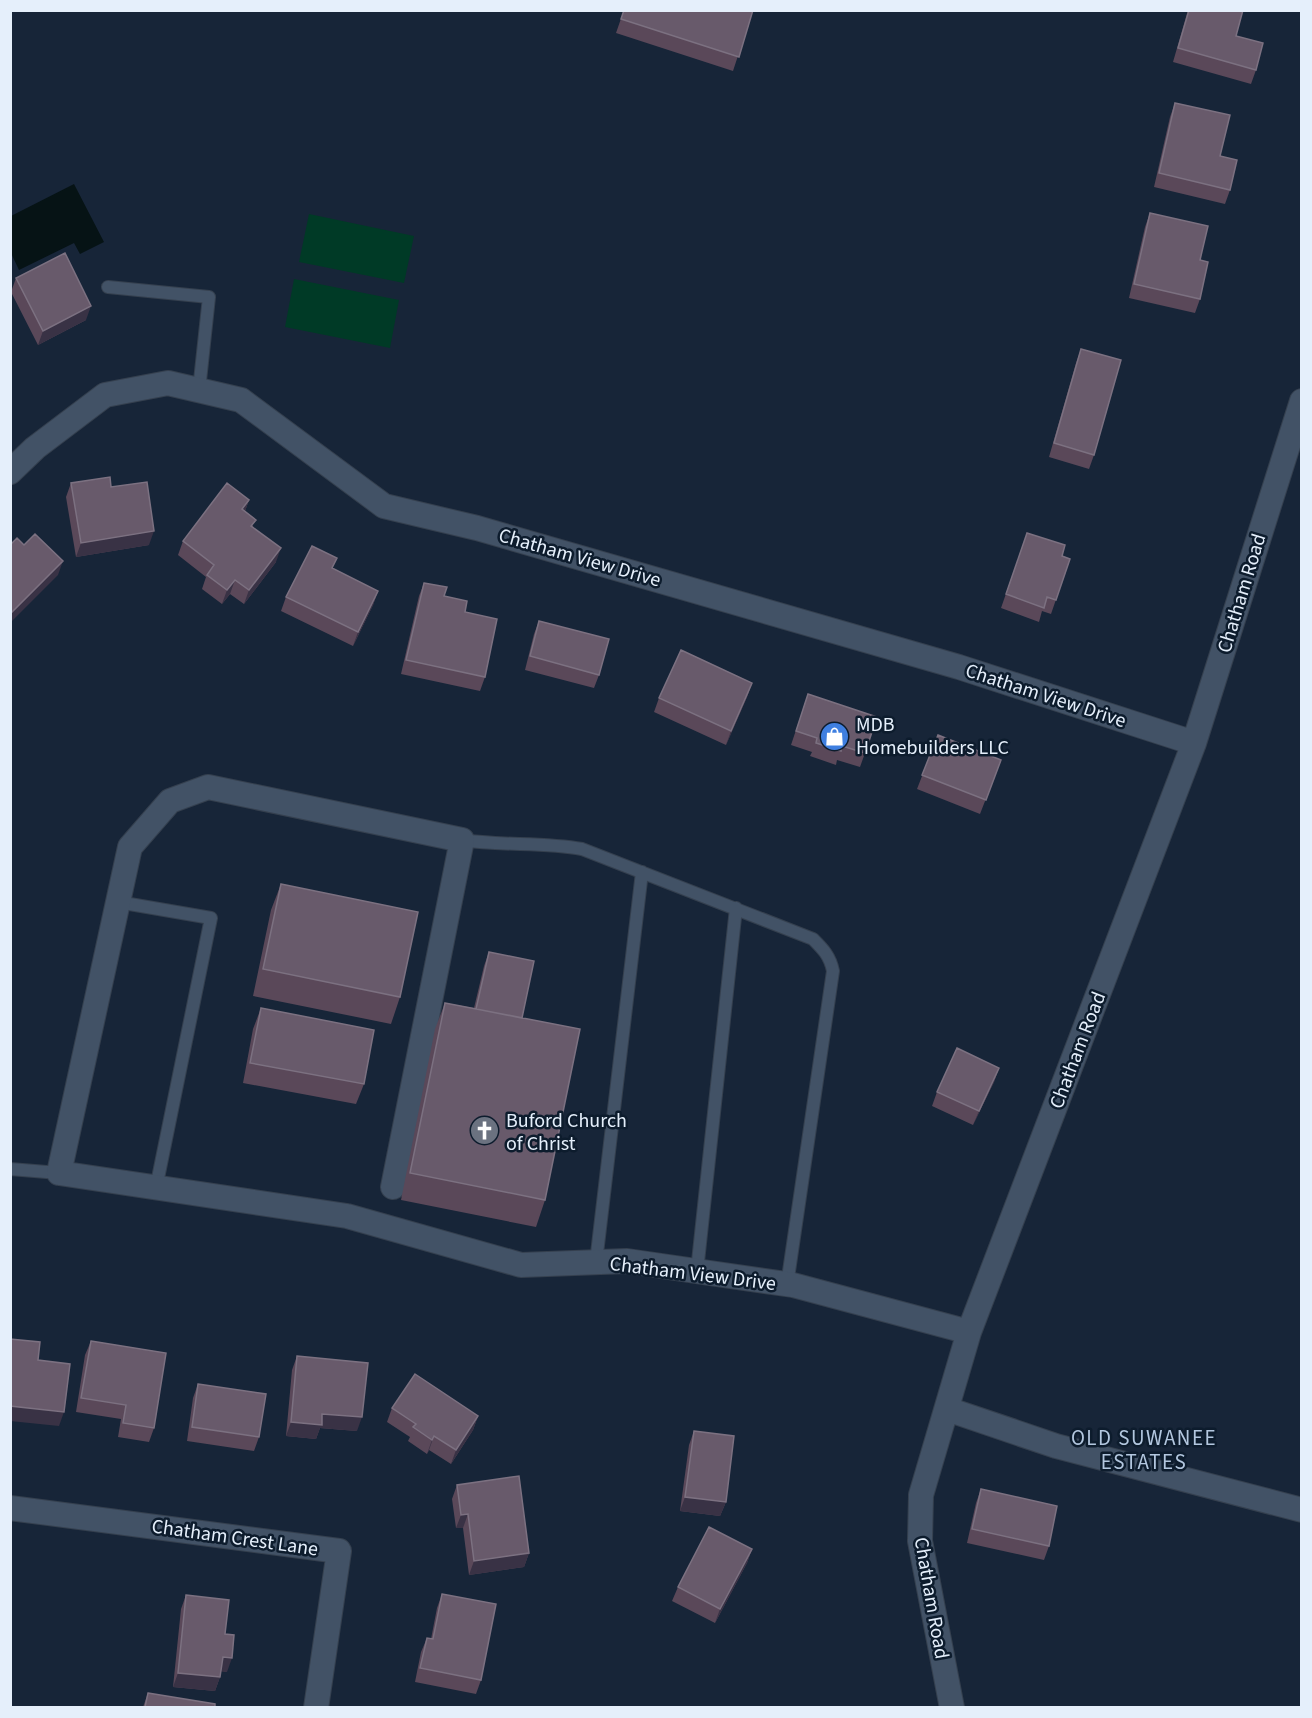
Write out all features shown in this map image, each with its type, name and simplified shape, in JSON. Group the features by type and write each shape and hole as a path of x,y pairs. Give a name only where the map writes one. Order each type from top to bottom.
{"street":[{"name":"Chatham View Drive","path":"10,472 35,448 105,395 168,383 199,390 241,400 384,506 477,528 959,667 1194,743"},
{"name":"Chatham Road","path":"952,1707 920,1541 921,1496 969,1332 1194,743 1302,401"},
{"path":"59,1173 130,847 170,801 208,787 462,840 393,1187"},
{"name":"Chatham View Drive","path":"59,1173 347,1216 521,1265 627,1261 787,1285 969,1332"},
{"path":"947,1409 1056,1446 1302,1510"},
{"name":"Chatham Crest Lane","path":"10,1508 339,1551 316,1707"}],"lane":[{"path":"108,287 209,297 199,390"},
{"path":"462,840 499,846 561,845 582,849 813,939 830,958 833,971 787,1285"},
{"path":"596,1262 642,872"},
{"path":"118,902 211,918 156,1188"},
{"path":"697,1271 736,908"},
{"path":"10,1169 59,1173"}],"green space":[{"path":"309,214 414,236 404,283 299,262"},
{"path":"294,279 399,300 390,348 285,327"}],"shaded area":[{"path":"74,184 104,242 80,254 74,243 19,270 11,253 11,216"}],"building":[{"path":"624,10 753,10 739,57 621,19"},
{"path":"1189,10 1243,10 1236,36 1263,43 1256,70 1178,48"},
{"path":"1175,103 1230,115 1220,156 1237,160 1230,190 1159,173"},
{"path":"1150,213 1208,226 1200,260 1208,262 1200,299 1134,284"},
{"path":"65,253 91,306 43,331 16,278"},
{"path":"1081,349 1121,360 1094,455 1054,443"},
{"path":"110,477 111,487 147,482 154,531 81,543 71,483"},
{"path":"227,483 249,500 242,509 256,520 251,526 281,548 249,590 235,580 227,590 207,575 214,565 183,541"},
{"path":"1027,533 1065,545 1062,556 1070,559 1056,600 1047,597 1044,608 1006,594"},
{"path":"35,534 63,561 12,612 10,611 10,545 17,538 24,545"},
{"path":"312,546 337,558 332,568 378,591 358,632 286,597"},
{"path":"424,583 447,587 444,596 467,601 465,612 497,619 485,677 406,660"},
{"path":"539,621 609,639 599,675 530,656"},
{"path":"681,650 752,683 731,731 659,698"},
{"path":"808,694 877,717 865,753 842,746 841,751 816,743 817,738 796,731"},
{"path":"938,735 1001,760 986,800 922,775"},
{"path":"281,884 418,912 400,997 263,969"},
{"path":"489,952 534,961 522,1018 476,1009"},
{"path":"445,1003 580,1029 545,1200 410,1173"},
{"path":"261,1008 374,1030 364,1084 250,1063"},
{"path":"957,1048 999,1068 979,1111 937,1092"},
{"path":"10,1339 40,1342 38,1360 70,1364 64,1412 10,1406"},
{"path":"91,1341 166,1353 154,1428 123,1423 126,1405 81,1398"},
{"path":"297,1356 368,1363 362,1417 322,1414 322,1425 291,1422"},
{"path":"415,1374 478,1416 456,1450 434,1436 432,1440 413,1427 416,1424 392,1408"},
{"path":"198,1384 266,1394 259,1437 192,1427"},
{"path":"694,1431 734,1436 726,1502 685,1497"},
{"path":"519,1476 529,1553 474,1561 468,1514 461,1515 457,1485"},
{"path":"981,1489 1057,1506 1049,1546 972,1529"},
{"path":"709,1527 752,1549 720,1609 678,1587"},
{"path":"442,1594 496,1604 481,1680 420,1668 427,1638 433,1639"},
{"path":"186,1595 229,1600 225,1634 234,1635 232,1658 223,1657 220,1677 178,1673"},
{"path":"148,1693 215,1704 215,1707 145,1707"}],"place":[{"name":"MDB Homebuilders LLC","path":"835,736"},
{"name":"Buford Church of Christ","path":"485,1131"}],"district":[{"name":"OLD SUWANEE ESTATES","path":"1144,1450"}]}
